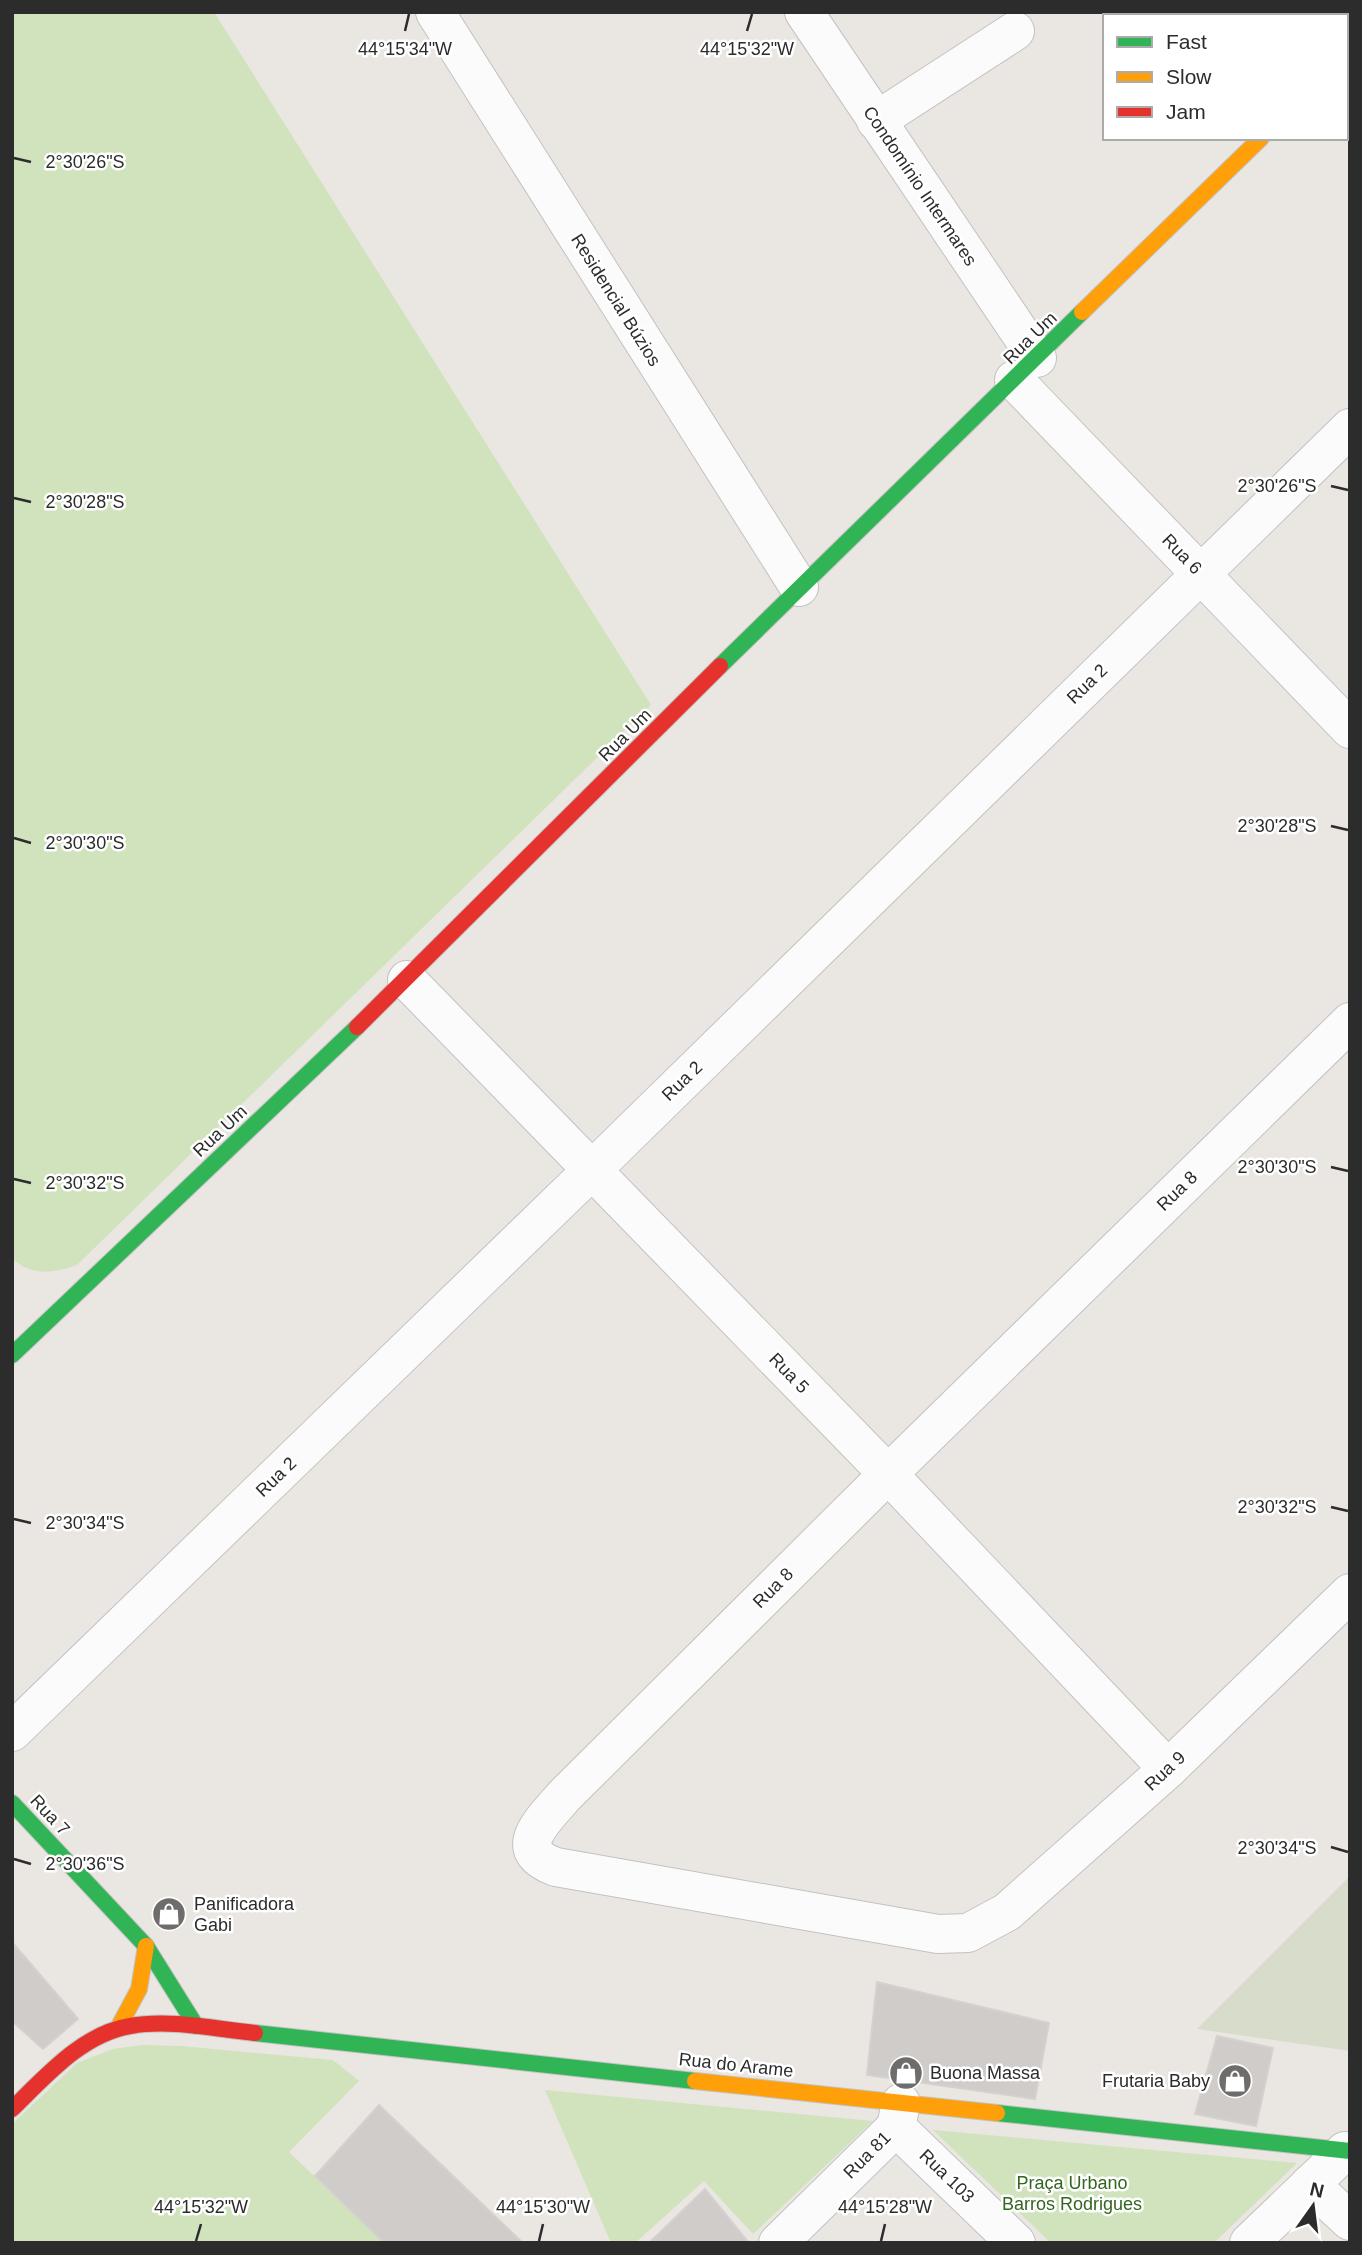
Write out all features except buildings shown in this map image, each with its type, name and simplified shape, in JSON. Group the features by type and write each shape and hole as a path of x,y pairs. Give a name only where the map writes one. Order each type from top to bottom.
{"street":[{"name":"Residencial Búzios","path":"435,12 799,587"},
{"name":"Condomínio Intermares","path":"804,12 876,121 1025,369"},
{"path":"876,121 1015,31"},
{"name":"Rua Um","path":"16,1350 407,980 799,587 1259,140"},
{"name":"Rua 6","path":"1025,369 1200,573 1350,729"},
{"name":"Rua 2","path":"12,1732 592,1170 1350,428"},
{"name":"Rua 5","path":"407,980 888,1474 1168,1769"},
{"name":"Rua 8","path":"968,1933 938,1934 556,1867 537,1857 531,1847 539,1827 564,1796 1350,1022"},
{"path":"12,1328 16,1350"},
{"name":"Rua 9","path":"968,1933 1007,1912 1168,1769 1350,1594"},
{"name":"Rua 7","path":"12,1803 146,1946 196,2026"},
{"path":"12,2109 71,2053 118,2028 136,2003 144,1975 146,1946"},
{"name":"Rua do Arame","path":"118,2028 140,2024 196,2026 898,2115 1347,2151"},
{"name":"Rua 81","path":"778,2243 898,2115"},
{"name":"Rua 103","path":"898,2115 1016,2243"},
{"path":"1250,2243 1347,2151"},
{"path":"1310,2184 1350,2221"}],"green space":[{"path":"12,12 214,12 651,705 77,1265 43,1272 27,1268 12,1258"},
{"path":"1350,1876 1350,2051 1197,2029"},
{"path":"142,2045 333,2060 359,2081 289,2152 384,2243 12,2243 12,2124 77,2063 113,2049"},
{"path":"545,2090 873,2121 753,2234 704,2181 635,2243 611,2243"},
{"name":"Praça Urbano Barros Rodrigues","path":"933,2130 1297,2163 1214,2243 1051,2243"}],"traffic: fast":[{"path":"720,666 1082,312"},
{"path":"12,1355 357,1027"},
{"path":"12,1803 146,1946 196,2026"},
{"path":"255,2033 695,2081"},
{"path":"997,2113 1350,2151"}],"traffic: slow":[{"path":"1082,312 1259,140"},
{"path":"118,2028 139,1989 146,1946"},
{"path":"695,2081 997,2113"}],"traffic: jam":[{"path":"357,1027 720,666"},
{"path":"12,2109 66,2058 96,2038 113,2031 130,2026 161,2024 255,2033"}],"place":[{"name":"Panificadora Gabi","path":"169,1914"},
{"name":"Buona Massa","path":"906,2073"},
{"name":"Frutaria Baby","path":"1235,2081"}]}
